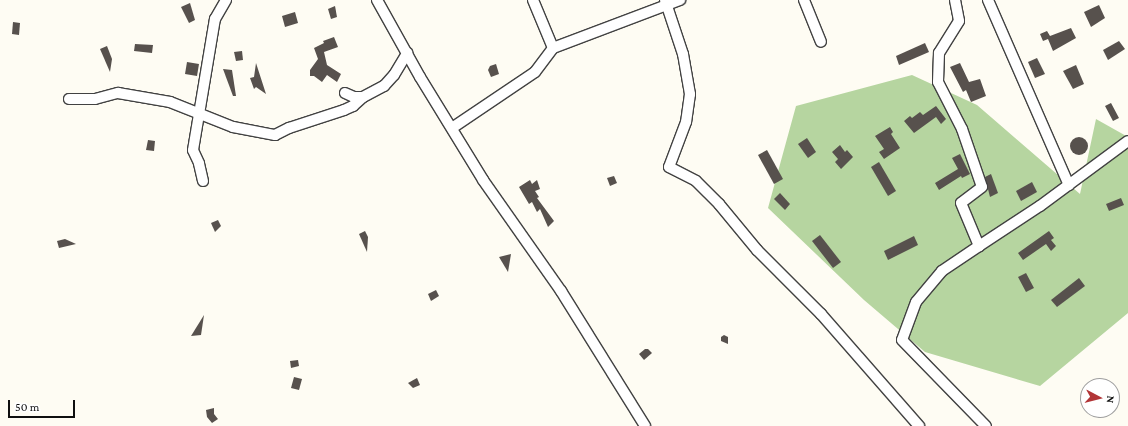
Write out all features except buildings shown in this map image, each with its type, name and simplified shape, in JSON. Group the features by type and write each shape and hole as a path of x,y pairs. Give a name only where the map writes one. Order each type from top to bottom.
{"street":[{"path":"202,181 199,163 193,150 215,19 226,0"},
{"path":"377,0 407,54 483,180 561,292 645,426"},
{"path":"532,0 553,48"},
{"path":"452,128 535,72 553,48 666,2 680,0"},
{"path":"804,0 821,42"},
{"path":"955,0 959,21 939,52 938,82 962,129 982,187 961,203 979,246"},
{"path":"988,0 1069,185"},
{"path":"666,2 683,54 690,94 686,122 669,168 696,181 718,204 757,250 821,314 919,426"},
{"path":"69,99 95,99 118,94 170,102 234,127 275,135 289,128 353,106 363,97 384,86 394,75 407,54"},
{"path":"344,93 354,97 363,97"},
{"path":"986,426 902,340 916,302 942,271 1040,206 1128,141"}],"green space":[{"path":"912,75 977,105 1080,194 1096,119 1128,137 1128,313 1040,386 925,352 864,300 768,208 796,106"}]}
